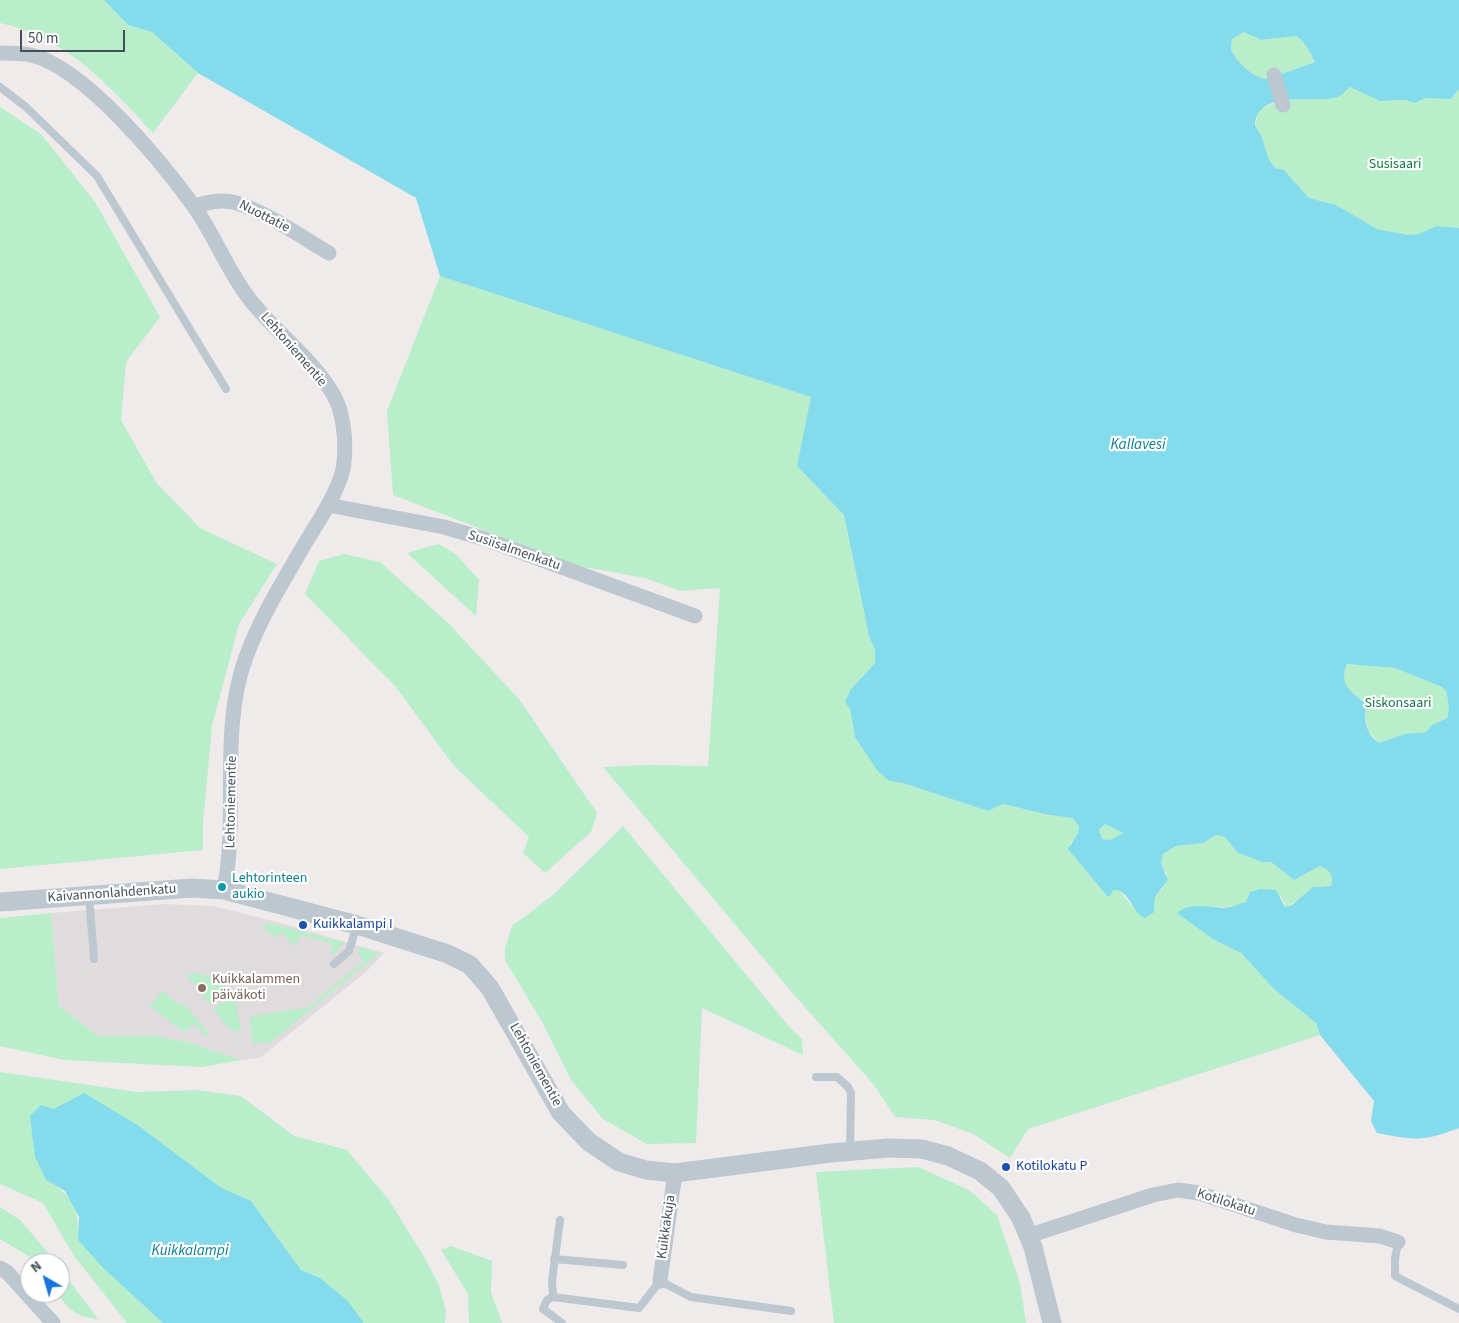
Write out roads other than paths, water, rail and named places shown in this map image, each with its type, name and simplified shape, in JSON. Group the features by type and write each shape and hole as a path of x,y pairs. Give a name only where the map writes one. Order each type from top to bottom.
{"street":[{"name":"Lehtoniementie","path":"0,53 31,55 57,66 100,97 130,128 194,206 224,261 248,298 317,372 337,402 344,432 344,465 328,505 275,595 246,656 237,686 231,785 232,844 224,890 357,925 432,948 470,965 490,988 510,1019 561,1113 577,1131 619,1162 646,1170 676,1173 888,1148 922,1149 948,1156 980,1171 1001,1188 1021,1218 1028,1236 1052,1323"},
{"path":"1274,75 1283,105"},
{"name":"Nuottatie","path":"194,206 213,201 233,202 263,215 329,253"},
{"name":"Susiisalmenkatu","path":"328,505 444,527 485,539 695,616"},
{"name":"Kaivannonlahdenkatu","path":"0,902 192,888 224,890"},
{"name":"Kuikkakuja","path":"660,1281 676,1173"},
{"name":"Kotilokatu","path":"1028,1236 1153,1195 1178,1190 1199,1193 1296,1225 1326,1232 1380,1236 1398,1242"},
{"path":"0,1268 8,1272 53,1323"}],"lane":[{"path":"0,87 26,107 97,176 226,389"},
{"path":"89,896 94,959"},
{"path":"334,964 349,951 357,925"},
{"path":"816,1077 837,1077 848,1087 851,1093 850,1152"},
{"path":"553,1297 554,1258 560,1220"},
{"path":"1398,1242 1395,1258 1395,1276 1459,1309"},
{"path":"554,1258 623,1265"},
{"path":"562,1323 543,1309 547,1300 553,1297 639,1308 660,1281 691,1297 791,1312"}],"water":[{"name":"Kallavesi","path":"104,0 1459,0 1459,89 1451,99 1425,98 1415,103 1405,100 1380,101 1350,87 1338,97 1288,100 1265,106 1258,114 1255,126 1262,137 1268,157 1275,168 1284,170 1309,198 1336,205 1377,229 1408,235 1419,234 1436,226 1459,228 1459,1128 1427,1138 1410,1138 1377,1133 1371,1121 1374,1101 1320,1035 1316,1023 1274,989 1241,953 1213,939 1177,913 1193,906 1223,908 1234,906 1246,902 1250,892 1260,889 1276,890 1285,907 1292,905 1313,887 1331,886 1331,876 1326,869 1320,866 1294,880 1271,862 1262,862 1238,853 1225,837 1216,835 1203,843 1176,846 1163,854 1161,863 1168,880 1155,897 1154,912 1145,918 1137,911 1127,897 1118,890 1113,890 1110,896 1107,896 1068,849 1078,833 1079,827 1073,818 1049,815 1003,804 988,811 903,783 889,781 877,770 855,737 850,709 845,702 851,689 875,663 875,650 869,636 844,515 797,466 811,397 440,276 416,198 198,73 152,32 128,25","holes":["1244,32 1261,40 1296,36 1305,44 1315,62 1268,79 1257,76 1242,64 1231,50 1232,39","1347,664 1395,668 1442,687 1446,691 1449,709 1447,718 1432,725 1426,732 1405,734 1379,743 1371,735 1366,725 1366,704 1345,683","1105,824 1123,833 1110,840 1102,839 1099,830"]},
{"name":"Kuikkalampi","path":"84,1093 139,1126 220,1187 251,1201 301,1270 320,1278 348,1301 364,1323 163,1323 103,1268 78,1240 79,1217 65,1191 46,1180 35,1157 30,1116 41,1105 53,1109"}],"place":[{"name":"Lehtorinteen aukio","path":"222,887"},
{"name":"Kuikkalampi I","path":"303,925"},
{"name":"Kuikkalammen päiväkoti","path":"202,988"},
{"name":"Kotilokatu P","path":"1006,1167"}],"park label":[{"name":"Susisaari","path":"1395,165"},
{"name":"Siskonsaari","path":"1398,704"}]}
